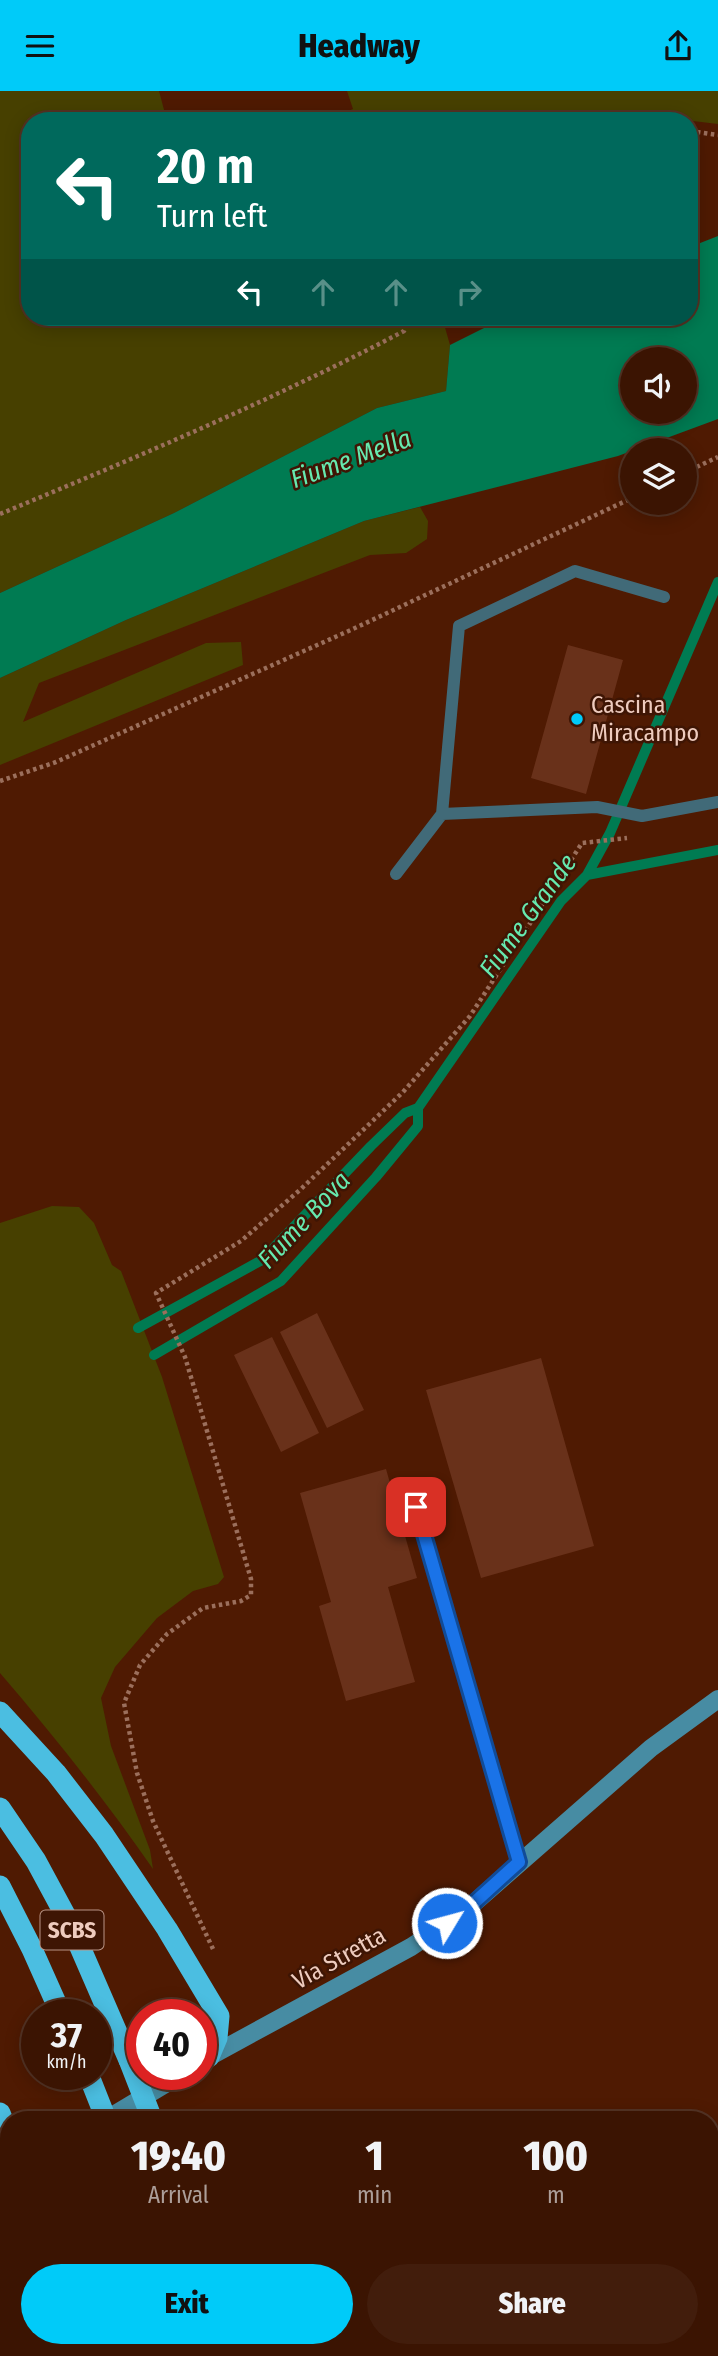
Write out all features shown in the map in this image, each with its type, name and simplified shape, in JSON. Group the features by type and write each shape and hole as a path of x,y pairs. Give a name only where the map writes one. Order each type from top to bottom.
{"highway":[{"path":"0,1712 56,1773 96,1824 167,1929 209,1999"},
{"name":"SCBS","path":"0,1808 36,1861 70,1924 130,2060 149,2111"},
{"name":"SCBS","path":"0,1886 33,1949 55,1999"},
{"path":"217,2013 217,2038"},
{"path":"95,2090 104,2111"}],"street":[{"name":"Via Stretta","path":"217,2052 411,1947 465,1911 651,1748 718,1699"},
{"path":"120,2111 155,2090"}],"lane":[{"path":"396,874 442,814 459,626 575,571 664,597"},
{"path":"442,814 597,807 642,816 718,802"},
{"path":"416,1507 519,1862"}],"path":[{"path":"698,132 718,135"},
{"path":"0,514 319,375 404,331 406,326"},
{"path":"697,467 718,457"},
{"path":"0,781 55,762 316,646 620,504"},
{"path":"213,1949 153,1821 137,1773 124,1703 140,1665 167,1634 203,1608 242,1601 251,1595 251,1579 184,1357 156,1293 241,1241 301,1189 403,1092 470,1016 582,843 632,838"}],"shaded area":[{"path":"0,91 159,91 165,112 21,112 21,326 445,326 450,345 446,391 377,408 174,513 0,593"},
{"path":"347,91 718,91 718,124 698,122 698,112 346,112 353,109"},
{"path":"420,507 428,521 427,539 406,553 370,555 39,683 23,722 206,643 241,642 243,665 0,765 0,678 126,620 364,521"},
{"path":"52,1206 79,1207 94,1223 112,1265 121,1271 162,1377 224,1577 218,1584 193,1591 157,1618 115,1667 101,1698 111,1746 150,1850 153,1869 79,1769 0,1673 0,1223"}],"water":[{"name":"Fiume Mella","path":"718,236 718,419 667,438 620,438 618,456 364,521 126,620 0,678 0,593 174,513 377,408 446,391 450,345 488,326 698,326 698,244"}],"building":[{"name":"Cascina Miracampo","path":"568,645 623,660 586,794 531,778"},
{"path":"317,1313 364,1410 327,1428 280,1332"},
{"path":"272,1337 319,1433 281,1452 234,1355"},
{"path":"541,1358 594,1546 481,1578 426,1390"},
{"path":"386,1469 417,1578 388,1587 415,1682 346,1701 319,1606 331,1602 300,1493"}],"waterway":[{"name":"Fiume Grande","path":"418,1108 561,901 587,875 610,833 718,582"},
{"path":"587,875 718,850"},
{"path":"138,1328 262,1260 371,1146 405,1113 418,1108"},
{"name":"Fiume Bova","path":"154,1355 281,1281 376,1177 418,1126 418,1108"}],"place":[{"name":"Cascina Miracampo","path":"577,719"}],"route":[{"path":"416,1507 519,1862 465,1911 447,1923"}]}
